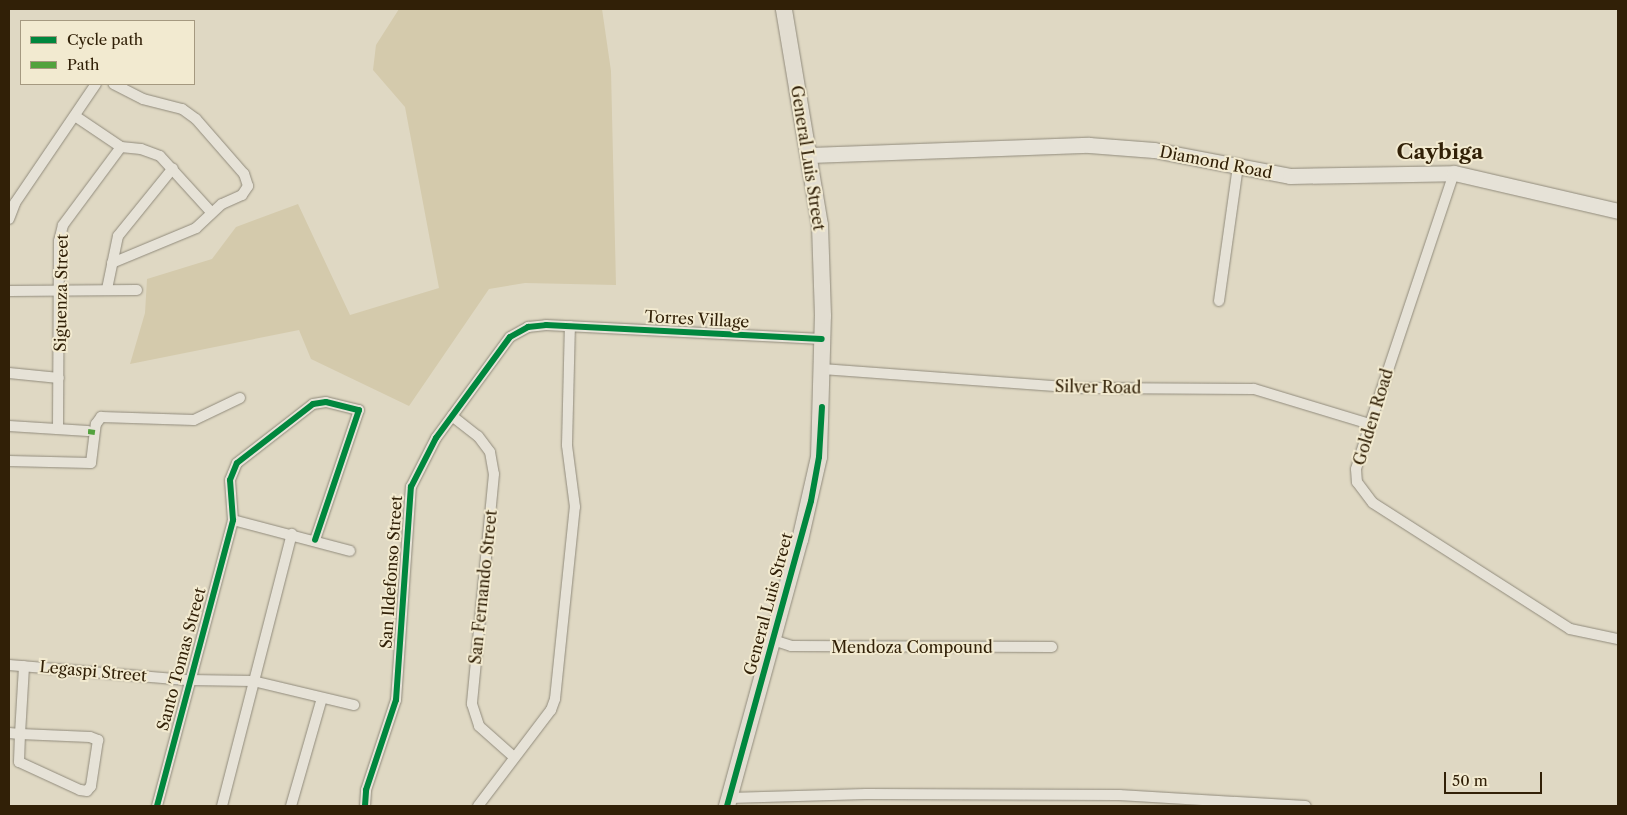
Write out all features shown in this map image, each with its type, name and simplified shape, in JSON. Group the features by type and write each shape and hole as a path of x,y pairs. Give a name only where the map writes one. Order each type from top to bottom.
{"main road":[{"name":"General Luis Street","path":"728,802 773,640 819,457 822,369 820,225 810,155 784,9"},
{"name":"Diamond Road","path":"810,155 1089,145 1154,150 1290,176 1454,173 1618,211"}],"street":[{"path":"9,219 15,204 95,85"},
{"path":"112,264 177,238 196,228 211,212 242,195 248,186 244,174 196,119 182,109 143,98 116,85"},
{"path":"75,116 121,147 141,149 160,156 173,168 211,212"},
{"name":"Siguenza Street","path":"58,428 59,241 63,225 121,147"},
{"path":"1219,301 1238,166"},
{"path":"108,289 118,236 173,168"},
{"name":"Golden Road","path":"1454,173 1370,424 1356,469 1357,482 1373,503 1570,628 1618,639"},
{"path":"9,291 137,290"},
{"name":"San Ildefonso Street","path":"365,806 366,790 396,700 411,487 423,458 510,337 528,326 570,326"},
{"path":"478,806 551,710 555,699 575,507 567,445 570,326"},
{"name":"Torres Village","path":"570,326 822,339"},
{"name":"Silver Road","path":"822,369 1082,388 1254,389 1370,424"},
{"path":"9,373 59,378"},
{"path":"9,461 91,463 96,424 101,417 194,420 240,398"},
{"name":"Santo Tomas Street","path":"157,806 233,520 230,480 236,463 312,404 326,402 358,410 315,540"},
{"name":"San Fernando Street","path":"452,416 478,436 490,452 494,474 472,704 479,726 514,757"},
{"path":"9,426 88,431"},
{"path":"233,520 315,540 350,552"},
{"path":"222,806 292,534"},
{"name":"Mendoza Compound","path":"773,640 791,646 1052,647"},
{"name":"Legaspi Street","path":"9,665 189,680 253,681 354,705"},
{"path":"9,733 20,734 90,737 98,740 92,786 87,791 80,790 28,769 20,762 20,734 24,666"},
{"path":"291,806 322,698"},
{"path":"728,802 866,794 1119,795 1306,806"}],"shaded area":[{"path":"399,9 602,9 611,71 616,285 525,283 489,289 409,406 311,359 299,330 130,364 145,313 147,279 212,259 236,227 298,204 350,315 439,288 405,107 373,70 376,45"}],"marked path":[{"path":"88,431 95,432"}],"cycle path":[{"path":"365,806 366,790 396,700 411,487 436,438 510,337 528,327 546,325 822,339"},
{"path":"157,806 233,520 230,480 237,463 313,404 326,402 359,410 315,540"},
{"path":"727,806 811,501 819,457 822,407"}],"district":[{"name":"Caybiga","path":"1440,152"}]}
